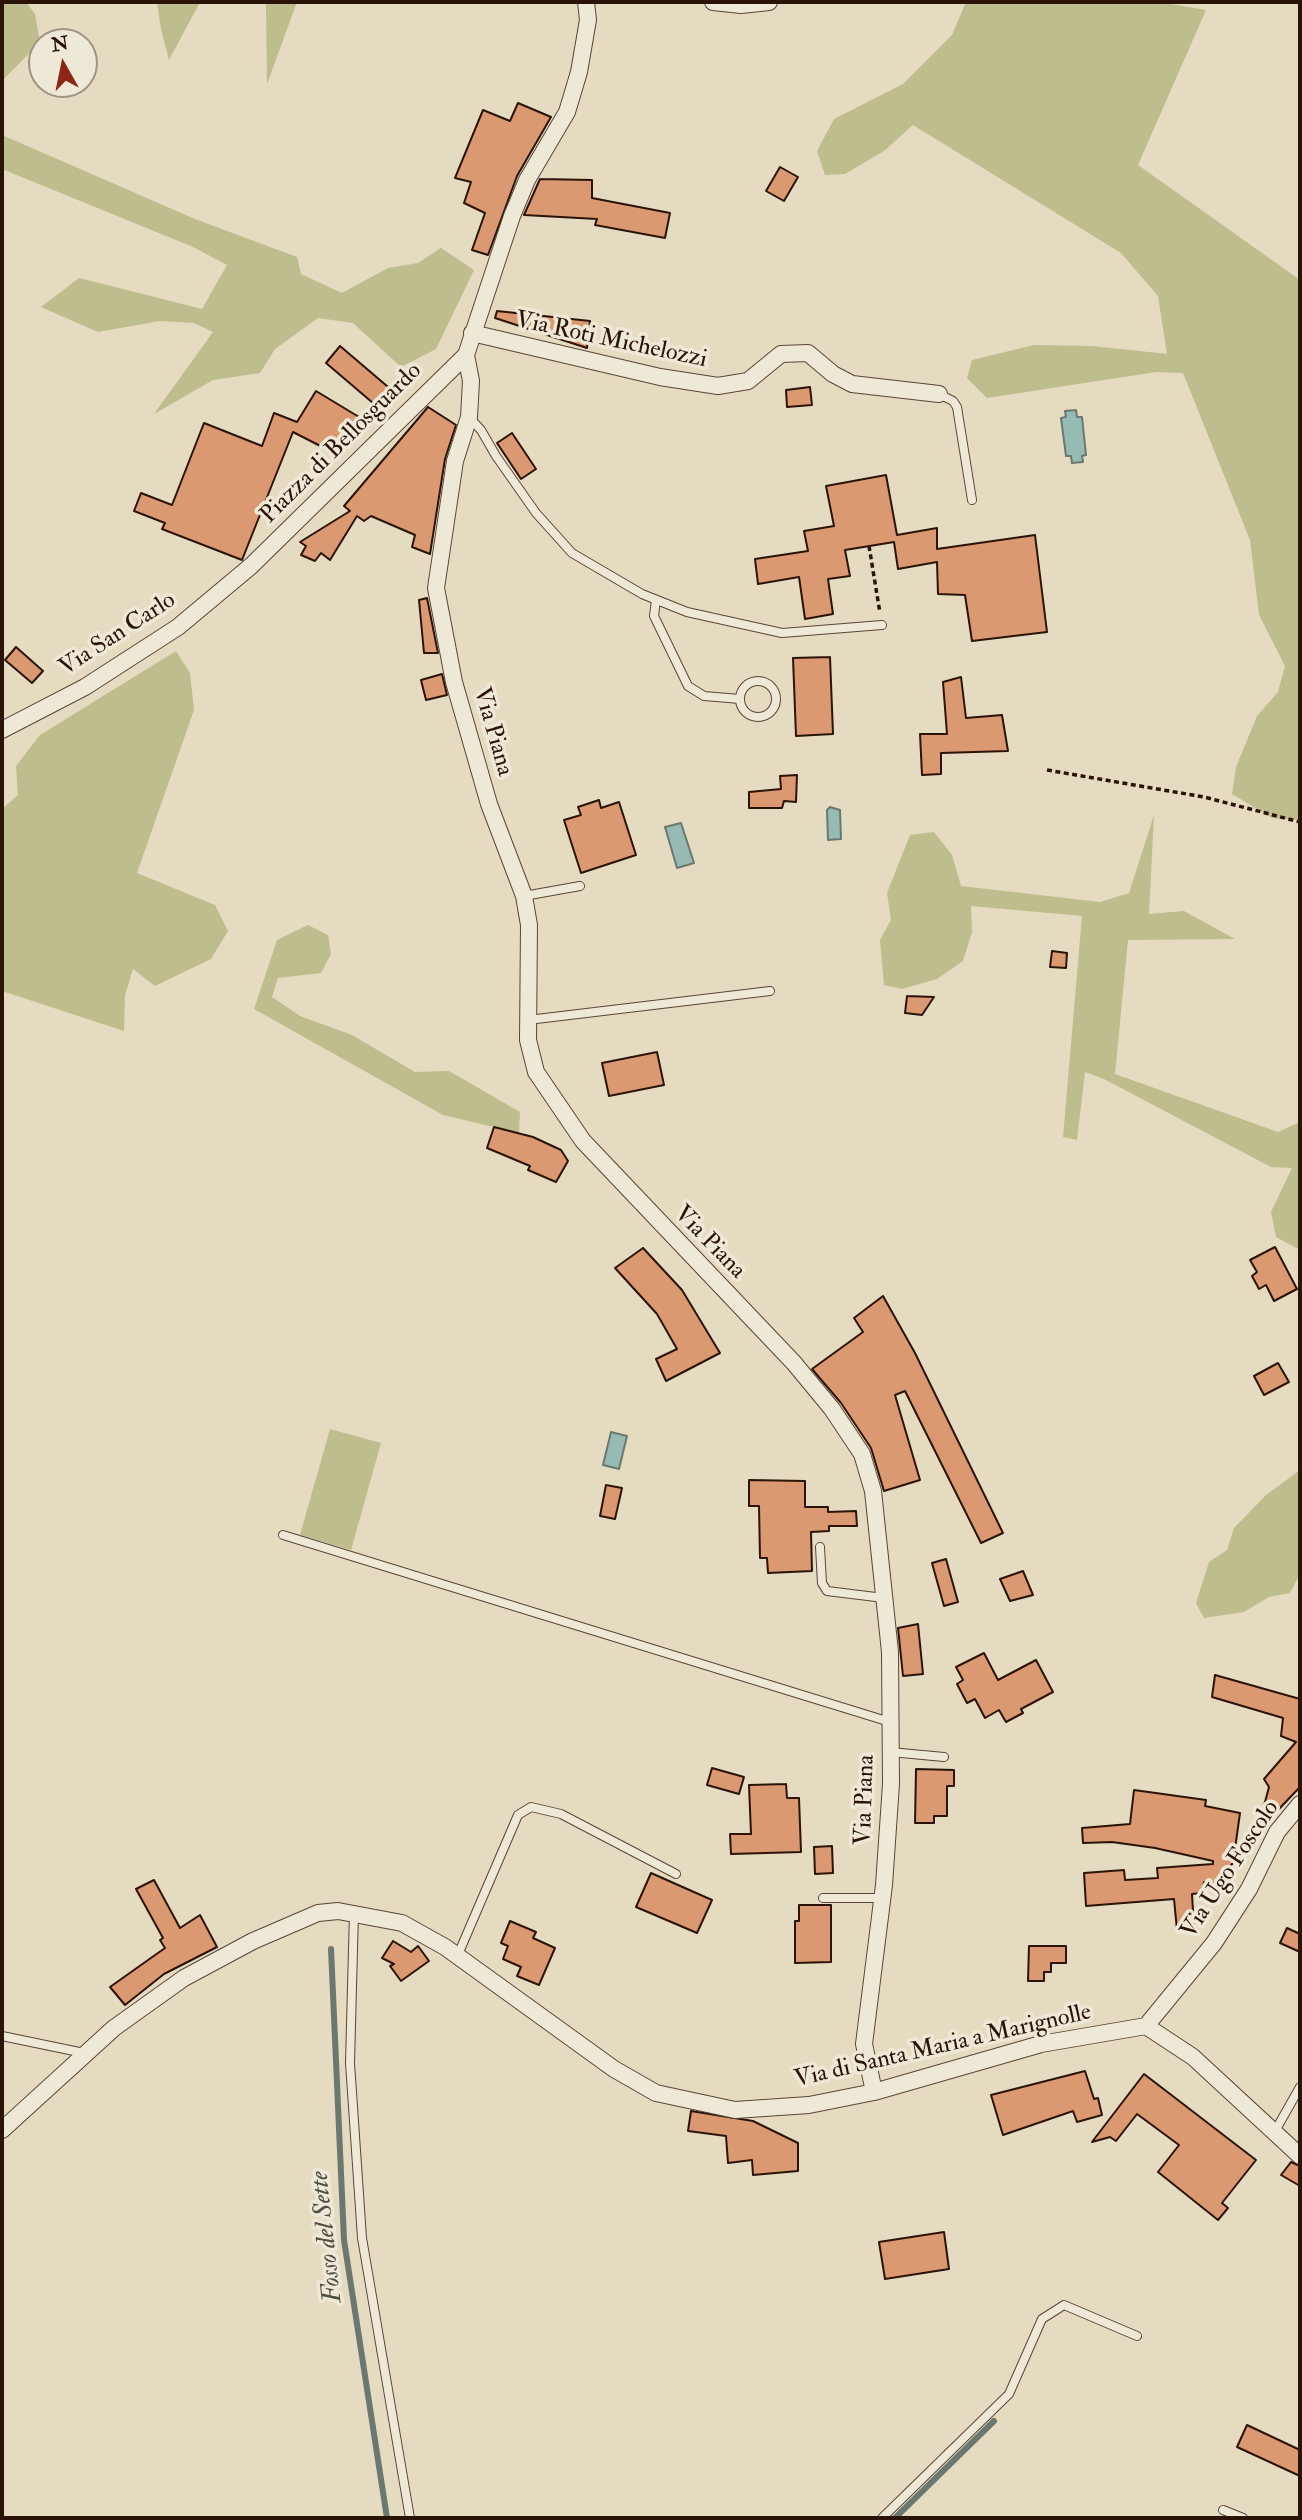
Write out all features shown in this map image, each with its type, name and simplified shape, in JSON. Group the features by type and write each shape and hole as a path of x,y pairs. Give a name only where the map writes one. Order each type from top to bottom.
{"street":[{"path":"466,424 471,381 466,355 472,333 527,180 566,112 579,72 588,20 586,2"},
{"path":"713,2 741,5 769,2"},
{"name":"Via Roti Michelozzi","path":"472,333 660,377 718,386 748,382 781,354 808,353 833,374 852,384 939,394"},
{"name":"Piazza di Bellosguardo","path":"251,566 466,355"},
{"name":"Via Piana","path":"466,424 455,461 436,588 464,718 489,804 524,897 529,925 528,1040 536,1072 583,1141 794,1363 832,1409 862,1454 873,1490 890,1652 890,1752 883,1898 864,2044 874,2092"},
{"name":"Via San Carlo","path":"2,730 85,687 178,627 251,566"},
{"name":"Via Ugo Foscolo","path":"1146,2026 1214,1943 1249,1889 1277,1832 1300,1804"},
{"name":"Via di Santa Maria a Marignolle","path":"2,2130 84,2053 184,1978 230,1953 318,1913 354,1912 402,1923 457,1956 614,2069 656,2093 735,2110 808,2105 874,2092 1041,2044 1146,2026"},
{"path":"1146,2026 1194,2057 1300,2156"}],"lane":[{"name":"Via Roti Michelozzi","path":"939,394 953,401 957,407 972,500"},
{"path":"466,424 481,430 536,513 572,552 656,600 687,612 782,633 882,625"},
{"path":"656,600 654,616 688,686 704,696 740,699"},
{"path":"755,680 765,682 773,688 776,697 775,707 768,714 759,717 750,716 743,709 740,699 747,684 755,680"},
{"path":"524,897 580,886"},
{"path":"528,1020 770,991"},
{"path":"283,1535 890,1722"},
{"path":"820,1547 822,1583 827,1591 884,1598"},
{"path":"890,1752 944,1757"},
{"path":"457,1956 518,1815 531,1807 561,1814 676,1874"},
{"path":"823,1898 883,1898"},
{"path":"354,1912 351,2063 362,2238 410,2518"},
{"path":"2,2036 84,2053"},
{"path":"1274,2133 1300,2087"},
{"path":"882,2518 1009,2394 1042,2319 1064,2305 1137,2336"},
{"path":"1223,2510 1243,2518"}],"path":[{"path":"869,546 882,625"},
{"path":"1047,770 1204,797 1300,822"}],"green space":[{"path":"2,2 26,2 35,14 38,28 28,28 28,54 2,81"},
{"path":"157,2 200,2 169,60 161,29"},
{"path":"267,2 297,2 267,84 266,6"},
{"path":"966,2 1159,2 1206,10 1138,165 1300,280 1300,820 1272,818 1232,794 1236,767 1257,716 1278,692 1285,666 1259,615 1250,540 1183,373 1156,372 987,398 967,378 972,360 1034,345 1092,346 1167,354 1158,296 1121,253 913,125 884,151 845,174 825,175 817,151 834,119 903,84 952,35"},
{"path":"2,135 195,219 297,257 301,274 342,293 388,268 418,263 441,248 474,270 436,349 401,367 353,323 318,318 275,349 260,373 213,380 154,414 213,332 194,323 160,321 98,332 41,307 79,278 202,309 227,265 193,247 2,169"},
{"path":"176,651 190,673 194,710 137,873 215,905 228,931 211,959 155,986 133,969 125,995 124,1031 2,991 2,809 18,795 16,766 40,735"},
{"path":"1154,815 1149,914 1184,911 1235,939 1128,940 1115,1074 1278,1132 1300,1122 1300,1250 1276,1237 1271,1212 1292,1168 1271,1167 1104,1079 1085,1072 1077,1140 1063,1137 1082,916 971,906 972,932 963,961 937,979 902,989 884,985 880,940 891,920 887,893 910,835 934,832 952,855 961,886 1100,902 1129,893"},
{"path":"308,925 328,935 331,954 321,973 278,978 272,997 300,1016 352,1035 415,1072 449,1071 520,1112 519,1133 443,1115 254,1009 277,940"},
{"path":"330,1429 381,1443 351,1550 300,1535"},
{"path":"1300,1470 1300,1574 1290,1593 1269,1597 1244,1612 1204,1618 1196,1603 1209,1562 1227,1550 1234,1528 1266,1495"}],"water":[{"path":"1076,410 1077,417 1082,417 1086,455 1082,456 1083,462 1072,463 1071,456 1066,456 1061,418 1066,417 1065,411"},
{"path":"830,807 840,810 841,839 828,840 827,810"},
{"path":"681,823 694,863 677,868 665,827"},
{"path":"611,1432 627,1436 619,1469 603,1465"}],"building":[{"path":"518,103 551,117 517,176 488,255 472,250 485,213 464,203 471,182 455,178 483,110 510,121"},
{"path":"780,167 798,177 784,201 766,191"},
{"path":"540,179 592,180 592,198 670,213 665,238 595,225 597,219 524,215"},
{"path":"497,311 590,321 587,348 495,318"},
{"path":"340,346 394,392 380,409 326,363"},
{"path":"810,387 812,405 787,407 786,390"},
{"path":"316,391 364,420 334,453 293,432 242,560 162,529 165,523 134,511 141,493 172,505 204,423 262,446 274,413 297,422"},
{"path":"428,407 456,425 445,459 430,554 412,547 415,535 371,516 364,521 357,516 330,560 321,553 315,561 301,555 306,546 300,542 350,511 344,506"},
{"path":"512,433 536,469 521,479 497,443"},
{"path":"886,475 897,535 937,528 937,549 1035,535 1047,632 972,641 965,595 938,594 937,562 898,569 894,542 845,550 850,576 828,579 833,614 805,619 799,577 758,584 755,559 808,551 804,531 834,526 826,486"},
{"path":"427,598 438,653 424,653 419,600"},
{"path":"16,647 43,671 32,683 5,660"},
{"path":"830,657 833,734 796,736 793,658"},
{"path":"442,674 447,695 426,700 421,680"},
{"path":"961,677 966,718 1002,715 1008,751 941,753 941,774 922,775 920,734 947,734 943,682"},
{"path":"797,775 796,802 784,801 782,808 749,808 749,792 781,789 780,776"},
{"path":"599,800 601,808 619,802 636,855 581,873 564,820 581,815 578,807"},
{"path":"1052,951 1067,953 1066,968 1050,967"},
{"path":"907,996 934,997 922,1015 905,1013"},
{"path":"657,1052 664,1085 609,1096 602,1063"},
{"path":"494,1127 533,1137 561,1150 568,1161 556,1182 528,1170 530,1166 487,1148"},
{"path":"1275,1247 1297,1289 1274,1301 1266,1285 1259,1289 1252,1276 1257,1272 1250,1260"},
{"path":"643,1248 682,1290 720,1353 666,1381 656,1359 677,1349 657,1314 615,1268"},
{"path":"883,1296 915,1353 1003,1533 981,1543 905,1391 895,1395 920,1480 884,1491 871,1448 841,1403 812,1369 863,1332 854,1318"},
{"path":"1278,1363 1289,1382 1264,1395 1254,1376"},
{"path":"749,1480 805,1481 805,1507 828,1507 828,1512 856,1511 857,1526 829,1526 829,1531 811,1532 812,1571 768,1573 767,1558 760,1558 759,1506 749,1506"},
{"path":"606,1485 622,1488 615,1519 600,1516"},
{"path":"946,1559 958,1602 944,1606 932,1563"},
{"path":"1023,1571 1033,1595 1010,1601 1000,1579"},
{"path":"918,1624 923,1674 903,1676 898,1628"},
{"path":"984,1653 998,1680 1036,1660 1053,1692 1021,1709 1023,1713 1006,1722 999,1710 985,1718 975,1699 967,1703 957,1684 963,1680 956,1667"},
{"path":"1215,1675 1300,1699 1300,1787 1257,1832 1269,1787 1264,1779 1296,1742 1281,1736 1283,1718 1212,1697"},
{"path":"712,1768 744,1777 739,1794 707,1785"},
{"path":"916,1769 954,1770 954,1786 947,1786 947,1816 934,1816 934,1823 915,1823"},
{"path":"786,1784 787,1798 799,1798 801,1852 731,1854 730,1834 751,1834 749,1785"},
{"path":"1134,1790 1206,1800 1205,1806 1240,1813 1233,1863 1212,1885 1204,1882 1202,1893 1192,1894 1194,1928 1177,1930 1174,1899 1086,1906 1084,1873 1124,1870 1125,1880 1158,1878 1157,1868 1213,1864 1213,1861 1155,1848 1112,1842 1083,1843 1082,1828 1130,1824"},
{"path":"832,1846 833,1873 815,1874 814,1847"},
{"path":"651,1873 712,1900 697,1933 636,1907"},
{"path":"154,1880 180,1928 200,1915 217,1947 164,1974 125,2005 110,1987 165,1948 160,1940 163,1938 136,1889"},
{"path":"799,1905 831,1905 831,1962 795,1963 795,1921 799,1921"},
{"path":"510,1921 536,1932 533,1938 555,1948 539,1985 517,1976 521,1967 503,1959 508,1946 501,1943"},
{"path":"1287,1928 1300,1934 1300,1952 1280,1943"},
{"path":"393,1941 411,1952 418,1946 429,1961 401,1981 390,1966 394,1964 382,1958"},
{"path":"1029,1946 1066,1946 1066,1963 1051,1963 1051,1972 1044,1972 1044,1981 1028,1981"},
{"path":"1085,2071 1094,2099 1098,2098 1102,2115 1077,2122 1073,2111 1003,2135 991,2095"},
{"path":"1144,2074 1256,2160 1222,2203 1228,2208 1218,2220 1158,2172 1179,2145 1137,2114 1116,2141 1110,2137 1092,2142"},
{"path":"691,2111 753,2121 798,2143 798,2171 753,2175 752,2160 728,2163 726,2136 688,2131"},
{"path":"1291,2162 1300,2166 1300,2186 1281,2175"},
{"path":"944,2232 949,2269 885,2279 879,2242"},
{"path":"1247,2425 1300,2450 1300,2476 1237,2447"}],"waterway":[{"name":"Fosso del Sette","path":"331,1949 344,2240 387,2518"},
{"path":"895,2518 994,2421"}]}
